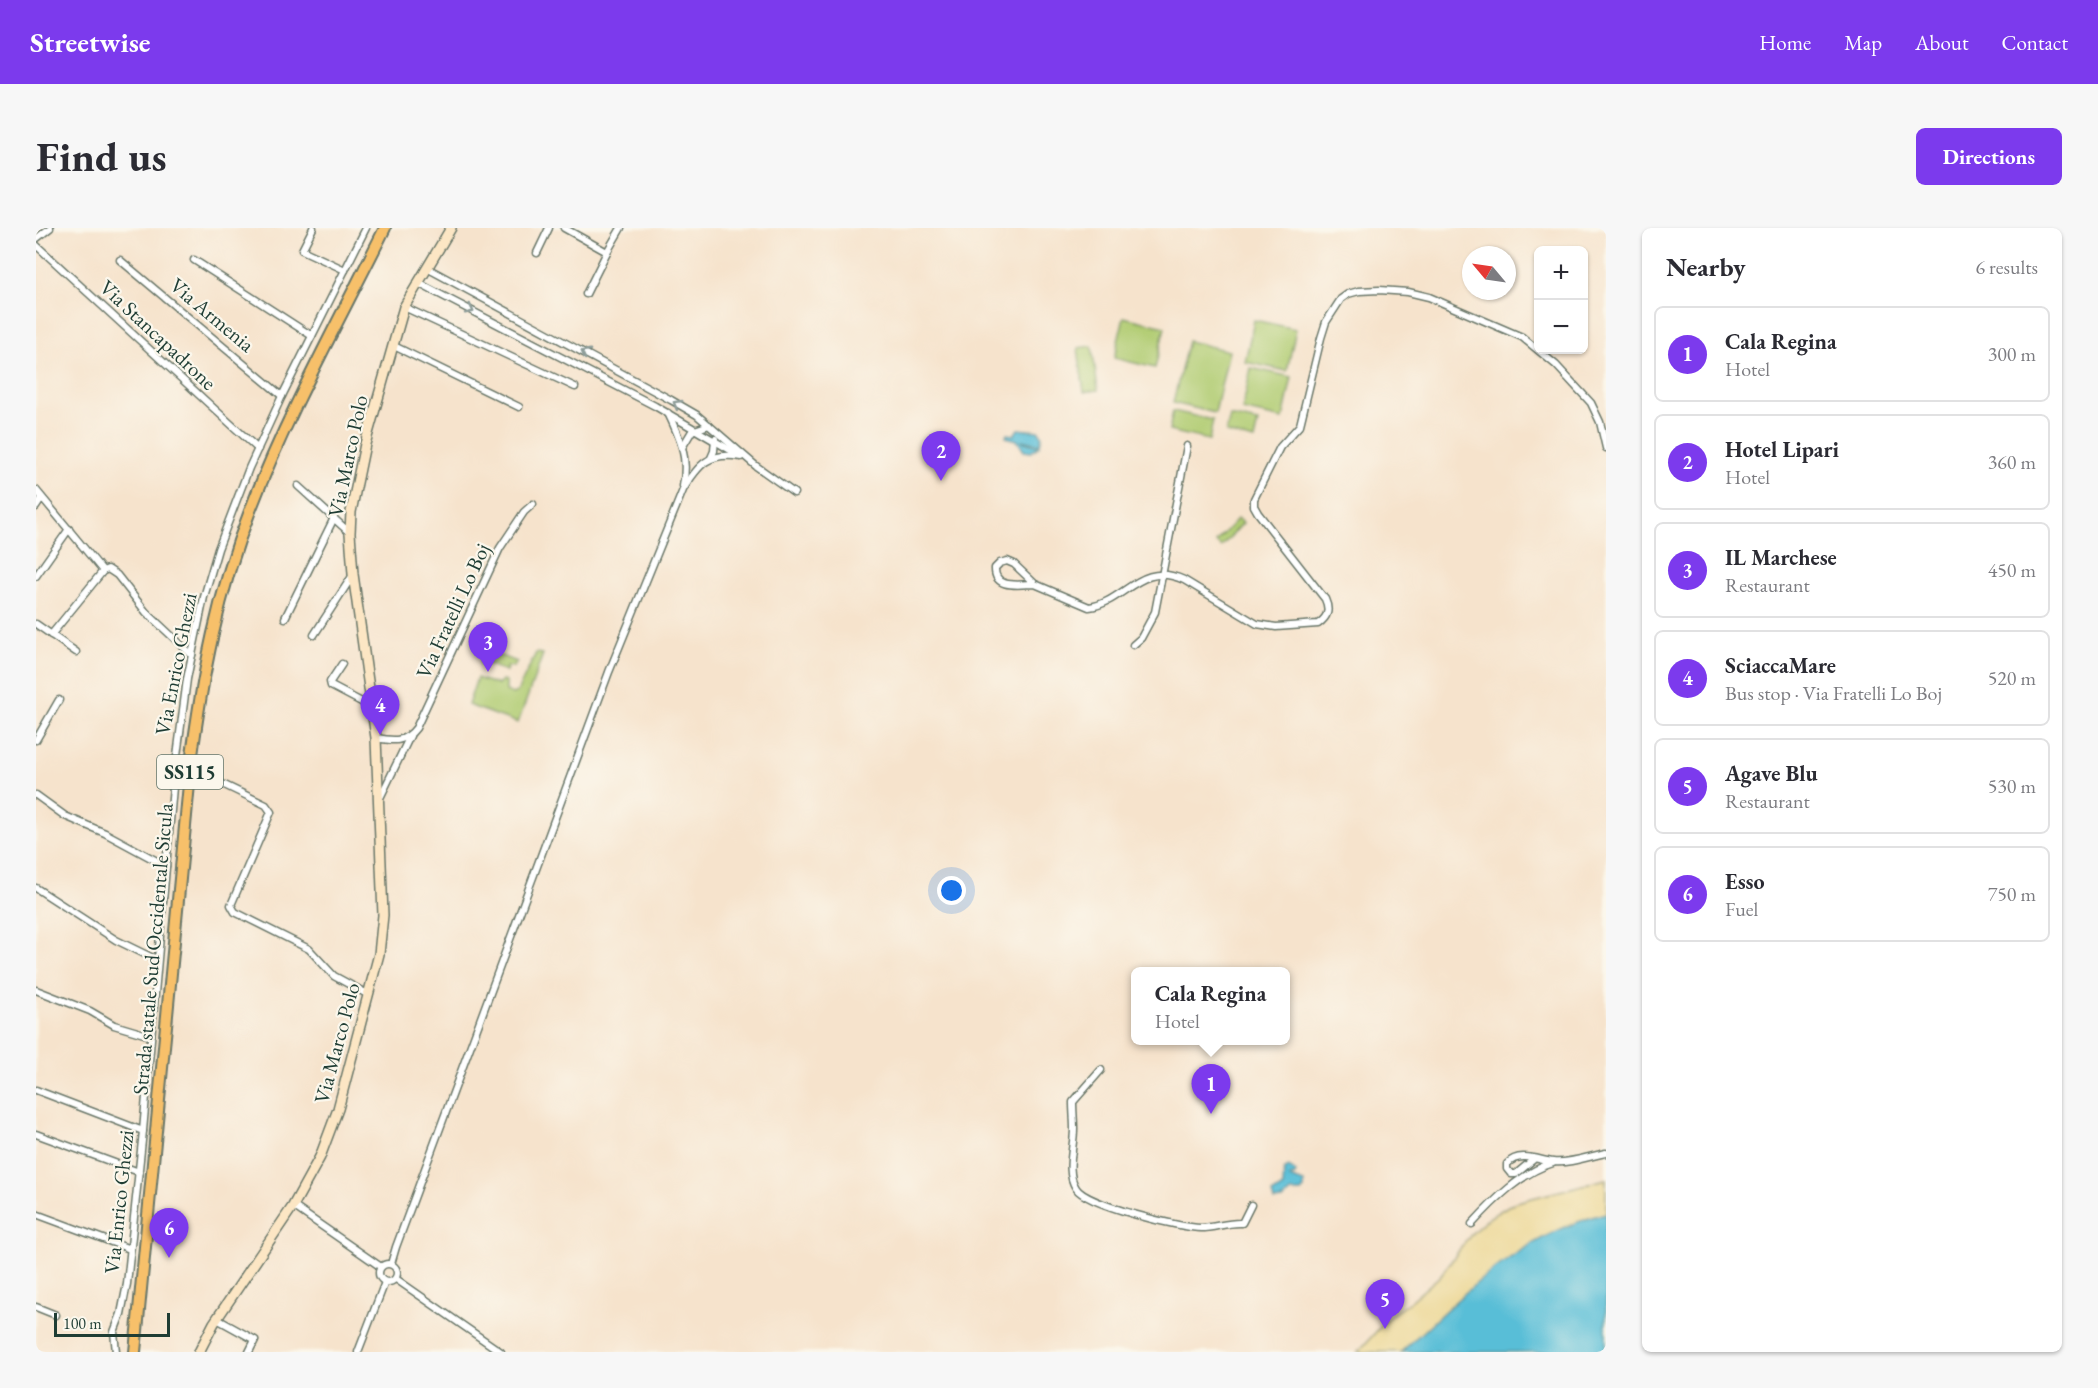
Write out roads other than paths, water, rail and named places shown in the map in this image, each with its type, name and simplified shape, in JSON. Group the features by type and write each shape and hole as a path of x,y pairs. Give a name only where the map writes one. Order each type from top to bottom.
{"main road":[{"name":"Strada statale Sud Occidentale Sicula","path":"135,1352 191,763 197,713 214,626 243,531 270,462 385,228"}],"street":[{"path":"36,240 50,228"},
{"path":"313,228 302,250 345,270"},
{"name":"Via Enrico Ghezzi","path":"116,1352 114,1332 121,1314 139,1172 177,751 192,655 204,597 218,549 258,449 366,228"},
{"name":"Via Marco Polo","path":"201,1351 217,1319 293,1206 320,1157 331,1129 369,995 382,936 379,799 376,738 353,574 350,533 355,490 363,456 404,307 451,228"},
{"path":"537,253 549,228"},
{"path":"564,228 607,252"},
{"path":"586,294 621,228"},
{"name":"Via Stancapadrone","path":"36,245 258,449"},
{"name":"Via Armenia","path":"120,260 282,396"},
{"path":"194,260 312,336"},
{"path":"427,268 697,415 756,466"},
{"path":"418,283 668,413 756,466 794,493"},
{"path":"1035,584 1007,584 999,581 994,575 995,568 1007,561 1014,564 1035,584 1089,607 1105,602 1131,585 1162,574 1174,575 1184,580 1257,624 1276,627 1318,624 1324,620 1328,610 1325,599 1258,513 1254,506 1254,499 1280,447 1300,425 1326,322 1341,299 1359,291 1408,292 1429,297 1522,337 1556,365 1591,403 1600,422 1606,448"},
{"path":"404,307 575,387"},
{"path":"393,346 519,407"},
{"path":"668,413 683,446 686,466 683,490"},
{"path":"683,446 696,429 711,427"},
{"path":"391,1264 609,672 683,490 694,472 711,458 716,442 711,427"},
{"path":"1133,645 1141,638 1155,612 1187,446"},
{"path":"711,458 741,457"},
{"path":"298,486 350,533"},
{"path":"36,490 102,571"},
{"path":"36,507 42,498"},
{"name":"Via Fratelli Lo Boj","path":"379,799 423,715 500,548 524,512 533,504"},
{"path":"285,618 334,518"},
{"path":"36,576 69,530"},
{"path":"51,635 102,571 108,568 117,575 146,612 192,655"},
{"path":"314,635 353,574"},
{"path":"36,624 76,652"},
{"path":"342,664 330,682 331,686 371,708"},
{"path":"36,740 59,700"},
{"path":"376,738 399,740 410,736"},
{"path":"212,779 266,804 271,812 231,905 235,912 309,949 334,976 369,995"},
{"path":"36,797 64,816 105,833 166,866"},
{"path":"36,888 116,940 157,960"},
{"path":"36,990 90,1011 114,1025 151,1036"},
{"path":"1101,1070 1073,1102 1074,1129 1071,1163 1075,1187 1079,1192 1109,1206 1157,1220 1200,1228 1225,1223 1242,1223 1251,1205"},
{"path":"36,1090 143,1131"},
{"path":"36,1134 139,1172"},
{"path":"1472,1224 1489,1206 1537,1168 1556,1162 1606,1153"},
{"path":"1534,1159 1556,1162"},
{"path":"293,1206 381,1267"},
{"path":"36,1214 130,1248"},
{"path":"381,1267 391,1264"},
{"path":"391,1264 398,1271 396,1280"},
{"path":"381,1267 379,1276 385,1282 396,1280"},
{"path":"396,1280 501,1352"},
{"path":"358,1352 385,1282"},
{"path":"36,1307 56,1315"},
{"path":"217,1319 255,1340 249,1352"}],"water":[{"path":"1018,429 1039,431 1042,436 1040,444 1021,441 1039,446 1031,452 1024,451 1017,440 1006,437 1007,434 1014,435"},
{"path":"1289,1167 1296,1172 1290,1178 1304,1183 1304,1189 1301,1192 1291,1192 1283,1200 1274,1201 1272,1194 1283,1187 1284,1170"},
{"path":"1606,1213 1606,1352 1401,1352 1494,1269 1546,1236"}],"place":[{"name":"Hotel Lipari","path":"941,481"},
{"name":"IL Marchese","path":"488,672"},
{"name":"SciaccaMare","path":"380,735"},
{"name":"Cala Regina","path":"1211,1114"},
{"name":"Esso","path":"169,1258"},
{"name":"Agave Blu","path":"1385,1329"}]}
